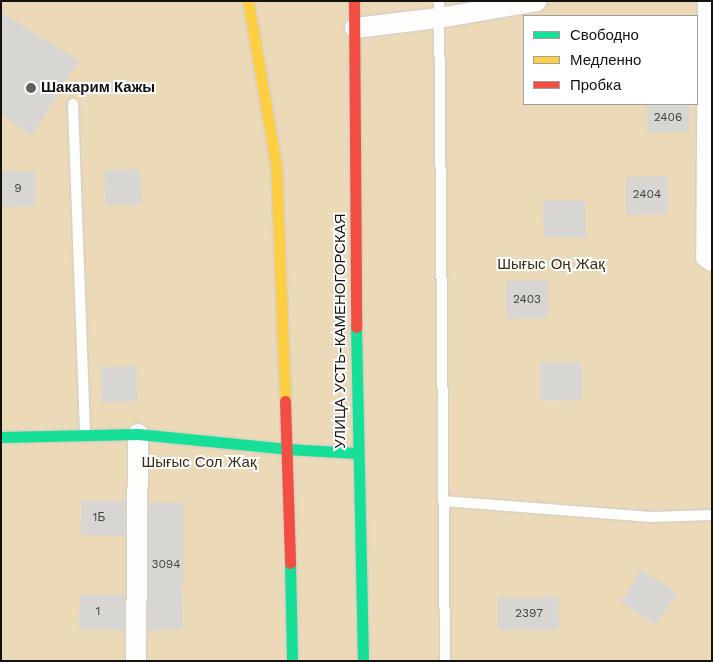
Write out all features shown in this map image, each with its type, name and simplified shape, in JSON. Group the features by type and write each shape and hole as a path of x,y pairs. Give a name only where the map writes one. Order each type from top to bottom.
{"street":[{"path":"248,1 276,164 287,449 292,661"},
{"name":"УЛИЦА УСТЬ-КАМЕНОГОРСКАЯ","path":"354,1 357,453 363,661"},
{"path":"355,28 439,10 537,1"},
{"path":"708,1 706,257 712,260"},
{"path":"136,661 138,434"},
{"path":"1,437 138,434 287,449 357,453"}],"lane":[{"path":"439,10 444,661"},
{"path":"73,104 85,435"},
{"path":"443,501 651,517 712,515"}],"green space":[{"path":"1,1 712,1 712,661 1,661"}],"building":[{"name":"Шакарим Кажы","path":"1,12 79,61 32,135 1,115"},
{"path":"647,105 689,105 689,132 647,133"},
{"path":"140,169 142,204 106,206 104,170"},
{"path":"35,171 36,206 1,207 1,172"},
{"path":"667,176 668,214 626,215 626,177"},
{"path":"543,200 585,200 586,238 544,238"},
{"path":"548,280 549,318 507,319 506,281"},
{"path":"581,362 582,400 540,401 540,363"},
{"path":"136,366 138,401 102,402 100,367"},
{"path":"82,500 126,501 125,536 81,535"},
{"path":"149,502 184,503 184,583 181,583 183,629 148,631"},
{"path":"641,570 677,593 656,625 621,602"},
{"path":"80,594 125,595 124,630 79,629"},
{"path":"498,597 559,597 559,630 498,630"}],"traffic: fast":[{"path":"356,327 363,661"},
{"path":"1,437 138,434 287,449 357,453"},
{"path":"290,563 292,661"}],"traffic: slow":[{"path":"248,1 276,164 285,401"}],"traffic: jam":[{"path":"354,1 356,327"},
{"path":"285,401 290,563"}],"place":[{"name":"Шакарим Кажы","path":"31,88"}],"park label":[{"name":"Шығыс Оң Жақ","path":"551,265"},
{"name":"Шығыс Сол Жақ","path":"199,463"}]}
